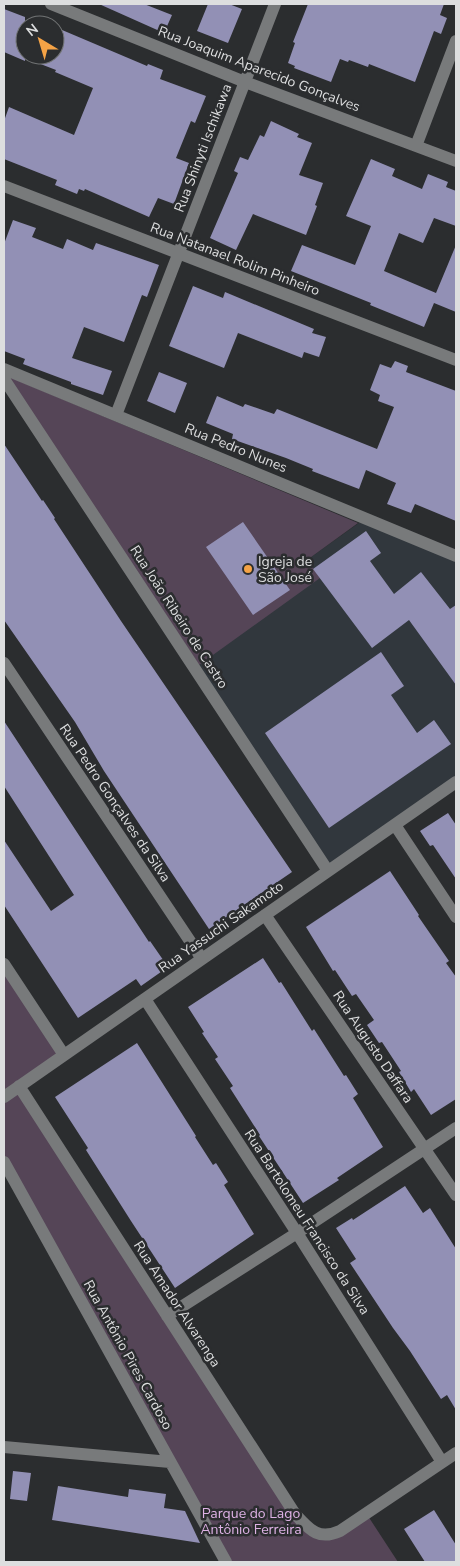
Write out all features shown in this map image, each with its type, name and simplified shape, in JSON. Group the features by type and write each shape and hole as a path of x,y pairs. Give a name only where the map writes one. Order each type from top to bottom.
{"street":[{"name":"Rua Joaquim Aparecido Gonçalves","path":"51,4 76,8 245,82 456,161"},
{"name":"Rua Shinyti Ischikawa","path":"116,415 275,4"},
{"path":"416,146 456,41"},
{"name":"Rua Natanael Rolim Pinheiro","path":"4,186 456,360"},
{"name":"Rua Pedro Nunes","path":"4,369 456,556"},
{"name":"Rua João Ribeiro de Castro","path":"4,379 328,871"},
{"name":"Rua Pedro Gonçalves da Silva","path":"4,663 202,959"},
{"name":"Rua Yassuchi Sakamoto","path":"4,1097 456,782"},
{"path":"395,825 456,917"},
{"name":"Rua Augusto Daffara","path":"265,915 456,1195"},
{"path":"4,964 64,1055"},
{"name":"Rua Bartolomeu Francisco da Silva","path":"145,999 297,1233 442,1462"},
{"name":"Rua Amador Alvarenga","path":"19,1086 295,1514 316,1534 332,1534 340,1530 442,1462"},
{"path":"167,1316 456,1128"},
{"name":"Rua Antônio Pires Cardoso","path":"4,1162 226,1562"},
{"path":"4,1447 170,1462"},
{"path":"442,1462 456,1452"}],"shaded area":[{"path":"366,518 456,557 456,782 328,871 195,668 307,560"}],"green space":[{"path":"7,376 358,523 307,560 320,578 199,665"},
{"name":"Parque do Lago Antônio Ferreira","path":"4,964 64,1055 19,1086 295,1514 325,1535 366,1513 398,1562 227,1562 4,1162"}],"building":[{"path":"99,4 144,4 172,15 164,33"},
{"path":"208,4 229,4 242,9 228,43 197,31"},
{"path":"308,4 444,4 440,15 447,18 441,34 434,31 415,82 369,64 368,67 349,60 348,62 340,59 331,82 294,68 295,66 288,63 295,43 293,42"},
{"path":"4,9 20,15 15,15 15,57 4,52"},
{"path":"65,31 147,66 148,64 163,70 160,79 206,96 195,123 191,121 176,158 189,163 174,204 158,198 149,217 85,189 84,191 79,189 77,194 55,185 57,180 4,159 4,121 9,107 74,135 93,88 55,72 56,70 43,65 65,65"},
{"path":"271,121 299,134 297,137 312,143 299,175 323,183 315,205 317,206 306,235 253,214 236,250 210,238 238,173 234,171 240,157 248,160 260,135 264,137"},
{"path":"371,159 395,169 392,176 422,189 428,174 448,182 446,187 456,191 456,226 434,218 423,243 399,233 384,271 436,293 456,245 456,312 434,303 424,327 370,305 371,303 291,271 302,245 355,265 371,226 346,216"},
{"path":"13,220 36,228 32,237 63,249 67,239 93,250 96,243 159,265 147,297 142,295 124,342 84,327 72,358 112,371 103,395 23,364 25,359 4,351 4,244"},
{"path":"193,286 223,298 225,292 314,329 312,333 326,337 319,357 304,352 302,358 238,333 224,368 169,346"},
{"path":"395,361 408,366 406,372 456,391 456,521 415,504 411,513 387,504 396,483 366,470 359,489 312,471 313,469 286,458 232,439 233,434 206,423 217,396 243,407 245,404 274,414 277,409 377,449 394,407 378,401 380,395 370,390 380,364 391,368"},
{"path":"159,372 187,383 175,413 147,401"},
{"path":"4,444 55,518 121,621 292,872 209,929 104,771 75,722 4,620"},
{"name":"Igreja de São José","path":"243,522 290,590 253,615 206,547"},
{"path":"366,531 381,553 370,561 394,594 421,572 450,609 456,605 456,685 409,620 372,648 313,569"},
{"path":"381,652 404,686 391,695 417,733 434,720 451,744 329,828 265,733"},
{"path":"4,721 149,942 168,967 141,986 136,979 78,1018 4,905 4,840 51,911 74,895 4,786"},
{"path":"448,813 456,825 456,879 433,845 430,846 420,831"},
{"path":"390,871 449,961 446,963 456,977 456,1099 431,1115 414,1089 411,1092 399,1072 401,1071 382,1042 379,1043 367,1025 374,1020 356,994 352,996 335,970 333,971 306,927"},
{"path":"263,958 279,983 281,982 312,1031 314,1029 344,1076 346,1075 358,1094 353,1098 383,1147 337,1178 339,1180 303,1203 230,1088 233,1086 215,1059 218,1057 188,1007"},
{"path":"137,1043 213,1165 216,1163 228,1182 224,1185 254,1234 175,1288 86,1150 88,1148 55,1097"},
{"path":"405,1186 423,1213 430,1208 456,1249 456,1410 447,1395 441,1399 350,1263 356,1259 336,1228 352,1218 353,1220"},
{"path":"13,1471 31,1473 27,1501 10,1499"},
{"path":"58,1486 128,1497 129,1489 166,1494 164,1508 185,1511 200,1543 52,1520"},
{"path":"434,1510 456,1545 456,1562 425,1562 404,1529"}],"place":[{"name":"Igreja de São José","path":"248,569"}]}
